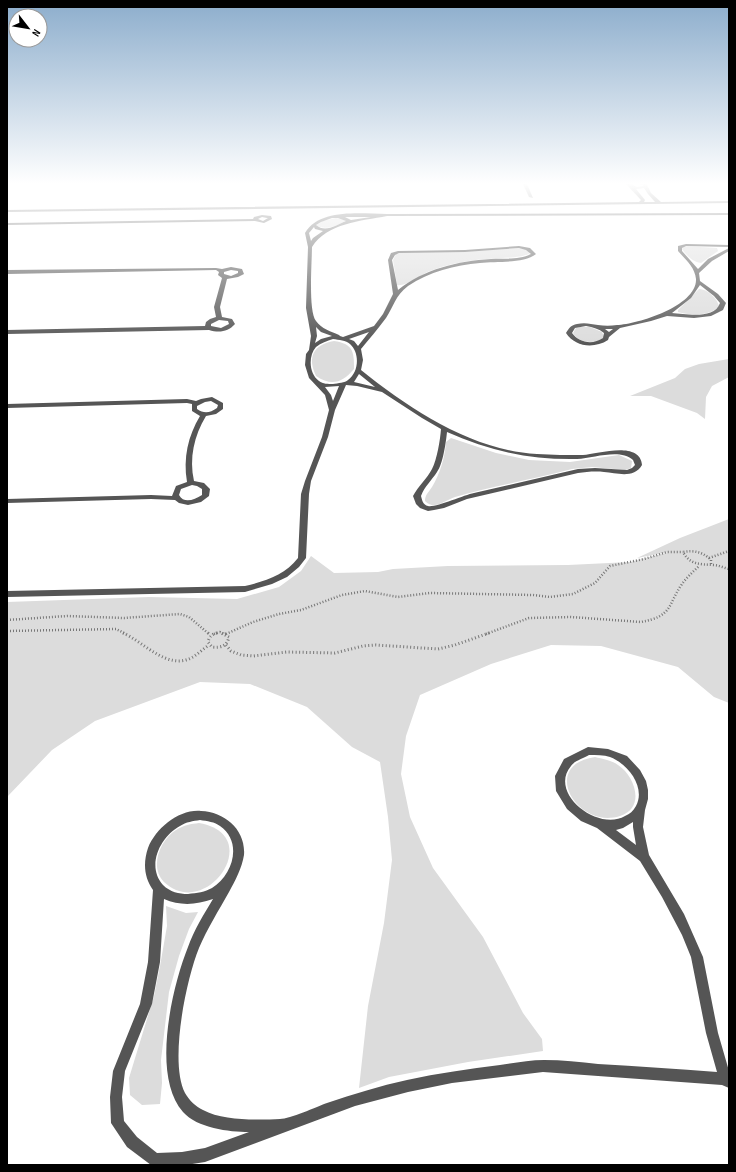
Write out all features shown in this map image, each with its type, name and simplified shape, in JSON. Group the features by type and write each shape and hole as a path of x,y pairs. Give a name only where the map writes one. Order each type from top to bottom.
{"street":[{"path":"308,237 310,247 309,308 314,336 310,350 308,368 312,377 328,395 332,410"},
{"path":"310,247 318,237"},
{"path":"618,327 603,341 592,344 579,342 569,333 573,327 578,325 618,327 665,314 703,315 715,313 722,309 723,303 699,282 697,272 680,251 680,247 686,245 729,247"},
{"path":"358,349 387,313 396,294 425,276 445,268 481,261 530,257 534,254 528,249 518,247 481,250 398,252 393,254 390,260 396,294"},
{"path":"697,272 710,260 729,247"},
{"path":"7,272 222,270 235,268 242,271 241,274 236,277 225,277 221,275 222,270"},
{"path":"219,318 217,308 225,277"},
{"path":"665,314 689,297 699,282"},
{"path":"7,332 210,328 221,330 231,326 232,324 230,320 219,318 208,323 210,328"},
{"path":"312,320 323,331 341,337 355,344 360,358 358,370 353,380 345,384 332,386 318,383"},
{"path":"597,326 604,330 608,336"},
{"path":"310,350 325,339 353,336 376,327"},
{"path":"358,370 384,391 416,413 481,445 512,453 542,457 565,457 618,452 626,453 636,458 638,466 635,470 624,472 598,470 574,472 464,497 435,508 428,508 420,504 417,496 419,491 435,470 443,440 444,428"},
{"path":"345,384 384,391"},
{"path":"7,594 244,589 275,580 297,565 302,558 305,494 308,481 325,437 332,410 345,384"},
{"path":"7,406 187,401 196,403 203,400 212,399 221,404 220,409 204,415 194,432 188,465 191,483"},
{"path":"196,403 193,408 194,410 204,415"},
{"path":"7,501 151,497 176,498 187,503 197,502 205,496 206,489 204,486 191,483 178,488 175,494 176,498"},
{"path":"159,888 154,962 146,1004 119,1071 116,1097 118,1123 132,1142 155,1160 182,1159 205,1155 355,1100 408,1086 452,1077 543,1066 727,1081 709,1018 704,983 696,957 674,907 644,857 638,827 640,811 644,800 643,787 638,774 628,763 616,755 602,751 588,750 575,754 566,762 560,772 559,785 563,798 572,809 585,819 600,824 612,825 623,823 633,818 640,811"},
{"path":"232,875 223,886 210,894 196,899 182,900 169,896 159,888 152,877 150,863 153,848 160,835 172,825 186,818 200,815 214,817 226,824 235,834 239,847 238,861 232,875 189,958 180,988 174,1033 173,1060 175,1086 182,1101 189,1108 204,1117 226,1124 284,1125"},
{"path":"600,824 644,857"}],"path":[{"path":"709,558 729,550"},
{"path":"209,645 208,642 211,635 220,632 226,634 253,622 279,614 301,610 342,595 365,591 398,597 430,593 550,596 572,594 584,590 594,583 610,566 644,559 667,552 696,552 709,558 711,560 711,564"},
{"path":"683,552 688,560 699,566"},
{"path":"226,645 231,651 241,655 253,656 287,652 335,653 363,646 376,645 438,649 455,645 529,618 571,617 641,622 652,620 668,611 682,584 699,566 711,564 729,569"},
{"path":"7,620 67,616 124,618 180,614 189,617 211,635"},
{"path":"7,631 116,629 135,638 153,652 170,660 180,661 191,658 209,645"},
{"path":"226,634 229,638 226,645"},
{"path":"209,645 216,648 226,645"}],"shaded area":[{"path":"684,246 717,248 718,251 701,263 688,256 682,249"},
{"path":"522,248 528,250 530,253 520,256 481,259 453,264 430,271 404,284 397,285 393,260 396,254 404,252 462,252"},
{"path":"699,289 711,294 719,306 711,312 700,314 678,312 678,310"},
{"path":"590,327 602,332 604,337 601,340 592,342 583,341 573,333 576,328"},
{"path":"334,341 349,346 354,357 354,369 346,377 337,382 327,381 316,376 312,363 314,353 321,345"},
{"path":"729,359 729,377 712,386 706,397 705,419 697,413 651,396 630,396 675,378 685,369 699,364"},
{"path":"451,438 496,453 529,460 570,462 619,455 632,461 631,468 625,470 592,467 572,469 470,493 455,497 440,504 432,505 425,501 426,497 440,471 446,442"},
{"path":"729,519 729,703 714,697 678,667 601,646 551,645 491,664 420,695 406,736 401,774 410,817 433,868 483,937 523,1013 542,1039 543,1051 468,1062 389,1077 359,1088 368,1006 384,923 392,860 388,817 380,762 352,747 307,707 250,684 200,682 95,721 52,750 7,797 7,602 149,597 237,599 279,587 301,571 311,556 334,573 378,572 393,569 448,566 568,565 630,562 669,552 637,558 680,538"},
{"path":"595,757 615,763 629,776 633,784 635,799 633,806 628,812 620,816 604,818 590,814 578,806 570,795 567,783 569,772 578,762"},
{"path":"199,823 219,831 228,843 229,857 223,872 211,884 197,891 180,891 164,882 160,876 157,869 158,854 165,840 170,834 190,824"},
{"path":"166,906 186,913 198,912 189,929 179,956 169,992 161,1060 162,1083 160,1104 142,1105 130,1095 129,1078 154,996 167,926"}]}
